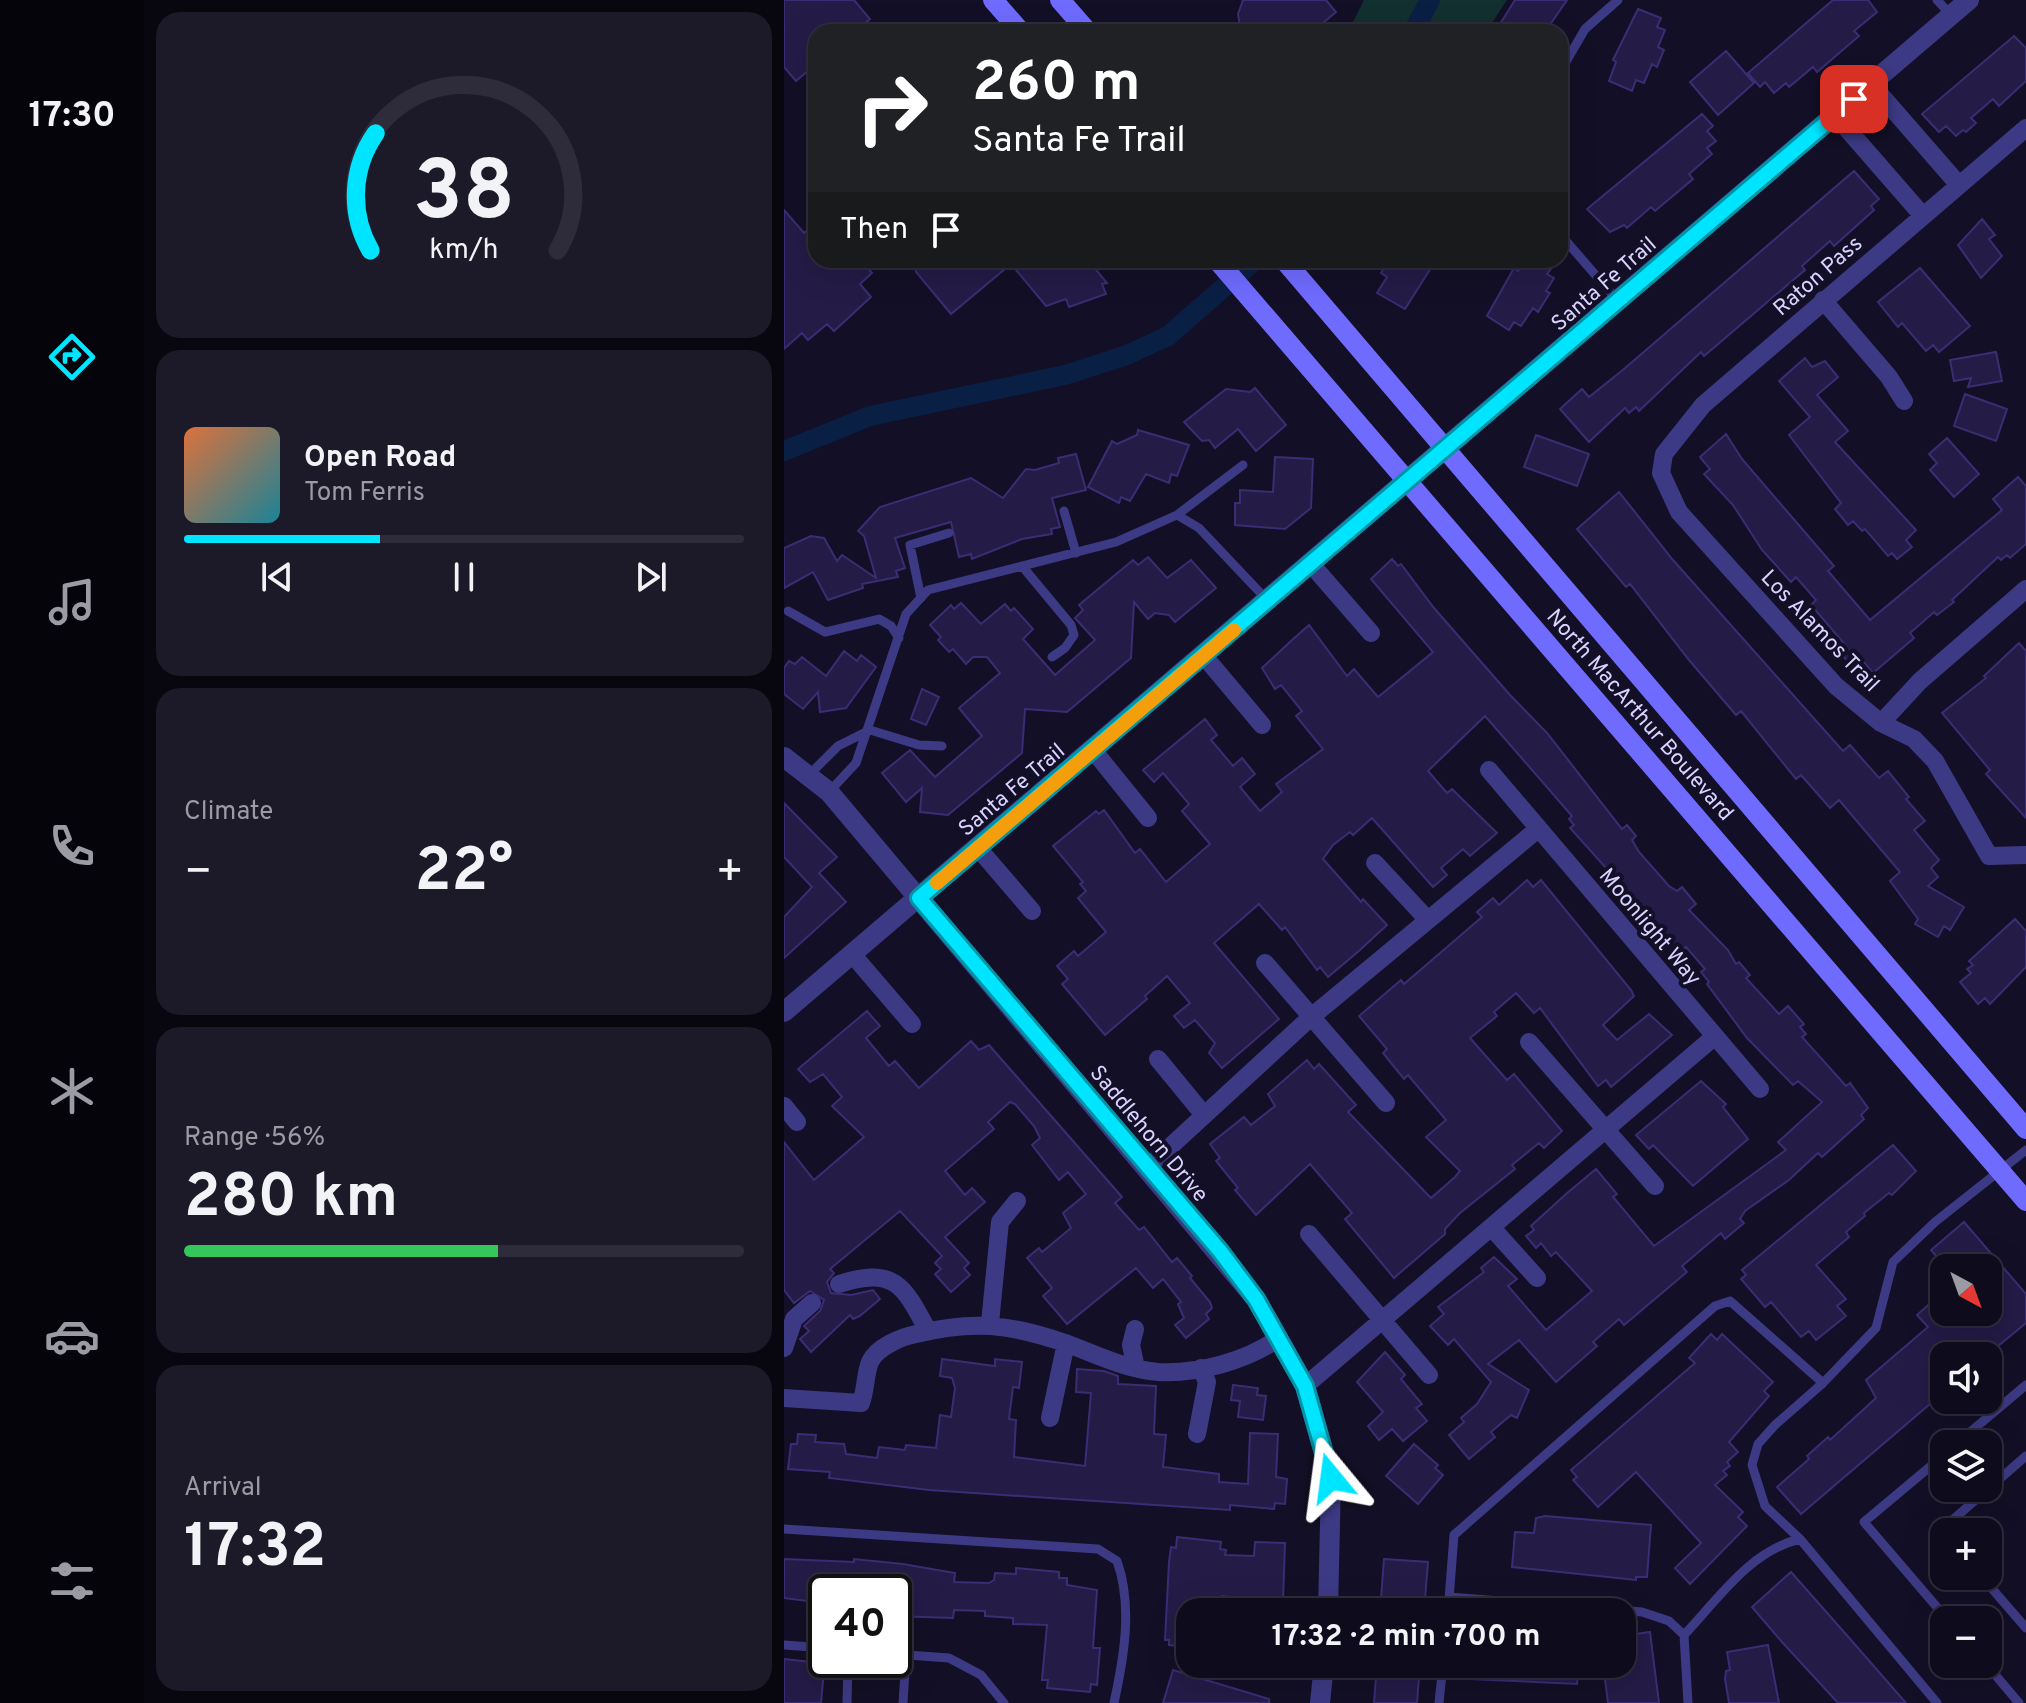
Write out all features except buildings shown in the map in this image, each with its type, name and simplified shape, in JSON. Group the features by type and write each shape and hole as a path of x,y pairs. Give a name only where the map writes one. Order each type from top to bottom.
{"main road":[{"path":"993,0 1014,24"},
{"path":"1060,0 1081,24"},
{"name":"North MacArthur Boulevard","path":"1224,268 2026,1201"},
{"name":"North MacArthur Boulevard","path":"1291,268 2026,1129"}],"street":[{"name":"Santa Fe Trail","path":"784,1012 1871,84 1944,8 1969,0"},
{"path":"1871,84 1959,185"},
{"path":"1835,115 1923,216"},
{"name":"Raton Pass","path":"1661,473 1664,454 1688,421 1823,300 2026,128"},
{"path":"1823,300 1889,377 1904,401"},
{"name":"Los Alamos Trail","path":"1661,473 1679,512 1836,686 1881,723 1914,739 1935,761 1989,856 2026,855"},
{"path":"1311,564 1371,633"},
{"path":"1881,723 1920,681 2026,589"},
{"path":"1204,656 1262,725"},
{"path":"1093,750 1148,818"},
{"name":"Saddlehorn Drive","path":"784,757 829,792 1220,1251 1256,1299 1305,1386 1331,1478 1328,1598"},
{"name":"Moonlight Way","path":"1489,770 1760,1089"},
{"path":"1148,1167 1310,1018 1538,829"},
{"path":"978,848 1032,911"},
{"path":"1375,863 1427,919"},
{"path":"852,954 912,1024"},
{"path":"1265,963 1386,1103"},
{"path":"1305,1386 1385,1321 1714,1037"},
{"path":"1529,1042 1655,1186"},
{"path":"1158,1059 1204,1115"},
{"path":"784,1106 797,1122"},
{"path":"990,1323 1000,1222 1017,1201"},
{"path":"1492,1228 1537,1278"},
{"path":"1309,1234 1429,1375"},
{"path":"839,1284 871,1276 905,1289 928,1331"},
{"path":"784,1348 794,1319 812,1303"},
{"path":"784,1398 861,1403 870,1360 890,1343 928,1331 990,1323 1066,1343 1136,1368 1160,1372 1201,1368 1256,1354 1279,1338"},
{"path":"1135,1329 1131,1345 1136,1368"},
{"path":"1050,1418 1066,1343"},
{"path":"1197,1434 1207,1382 1201,1368"},
{"path":"1320,1703 1323,1678"}],"lane":[{"path":"1568,58 1585,29 1618,0"},
{"path":"1568,243 1618,301"},
{"path":"829,792 856,763 870,730 906,614 928,590 1076,553 1150,529 1177,515 1243,465"},
{"path":"1064,511 1076,553"},
{"path":"1177,515 1199,528 1268,601"},
{"path":"921,598 910,545 949,533"},
{"path":"1022,566 1045,598 1071,625 1074,635 1065,648 1052,657"},
{"path":"788,611 825,632 879,619 891,626 899,638"},
{"path":"809,775 838,746 870,730 919,745 942,746"},
{"path":"1937,1703 1800,1539 1765,1506 1752,1465 1758,1444 1876,1328 1893,1262 2026,1150"},
{"path":"1688,1703 1684,1635 1669,1621 1642,1612 1449,1597 1454,1535 1715,1306 1730,1301 1823,1383"},
{"path":"1973,1430 2026,1385"},
{"path":"1955,1518 2026,1456"},
{"path":"1930,1467 1864,1522 1936,1606"},
{"path":"784,1529 1098,1549 1117,1561 1126,1586 1125,1622 1114,1703"},
{"path":"1684,1635 1759,1555 1778,1544 1800,1539"},
{"path":"1993,1590 2026,1628"},
{"path":"784,1645 808,1647"},
{"path":"912,1655 949,1658 981,1675 1004,1703"},
{"path":"847,1703 848,1678"},
{"path":"903,1703 905,1678"},
{"path":"1439,1703 1442,1678"},
{"path":"1998,1678 2019,1703"}],"green space":[{"path":"1364,0 1507,0 1491,24 1352,24"}],"waterway":[{"path":"1417,24 1430,0"},
{"path":"784,451 870,416 1065,375 1127,355 1168,336 1246,268"}],"slow traffic":[{"path":"937,883 1234,630"}],"route":[{"path":"1331,1478 1305,1386 1256,1299 1220,1251 919,898 1854,99"}]}
